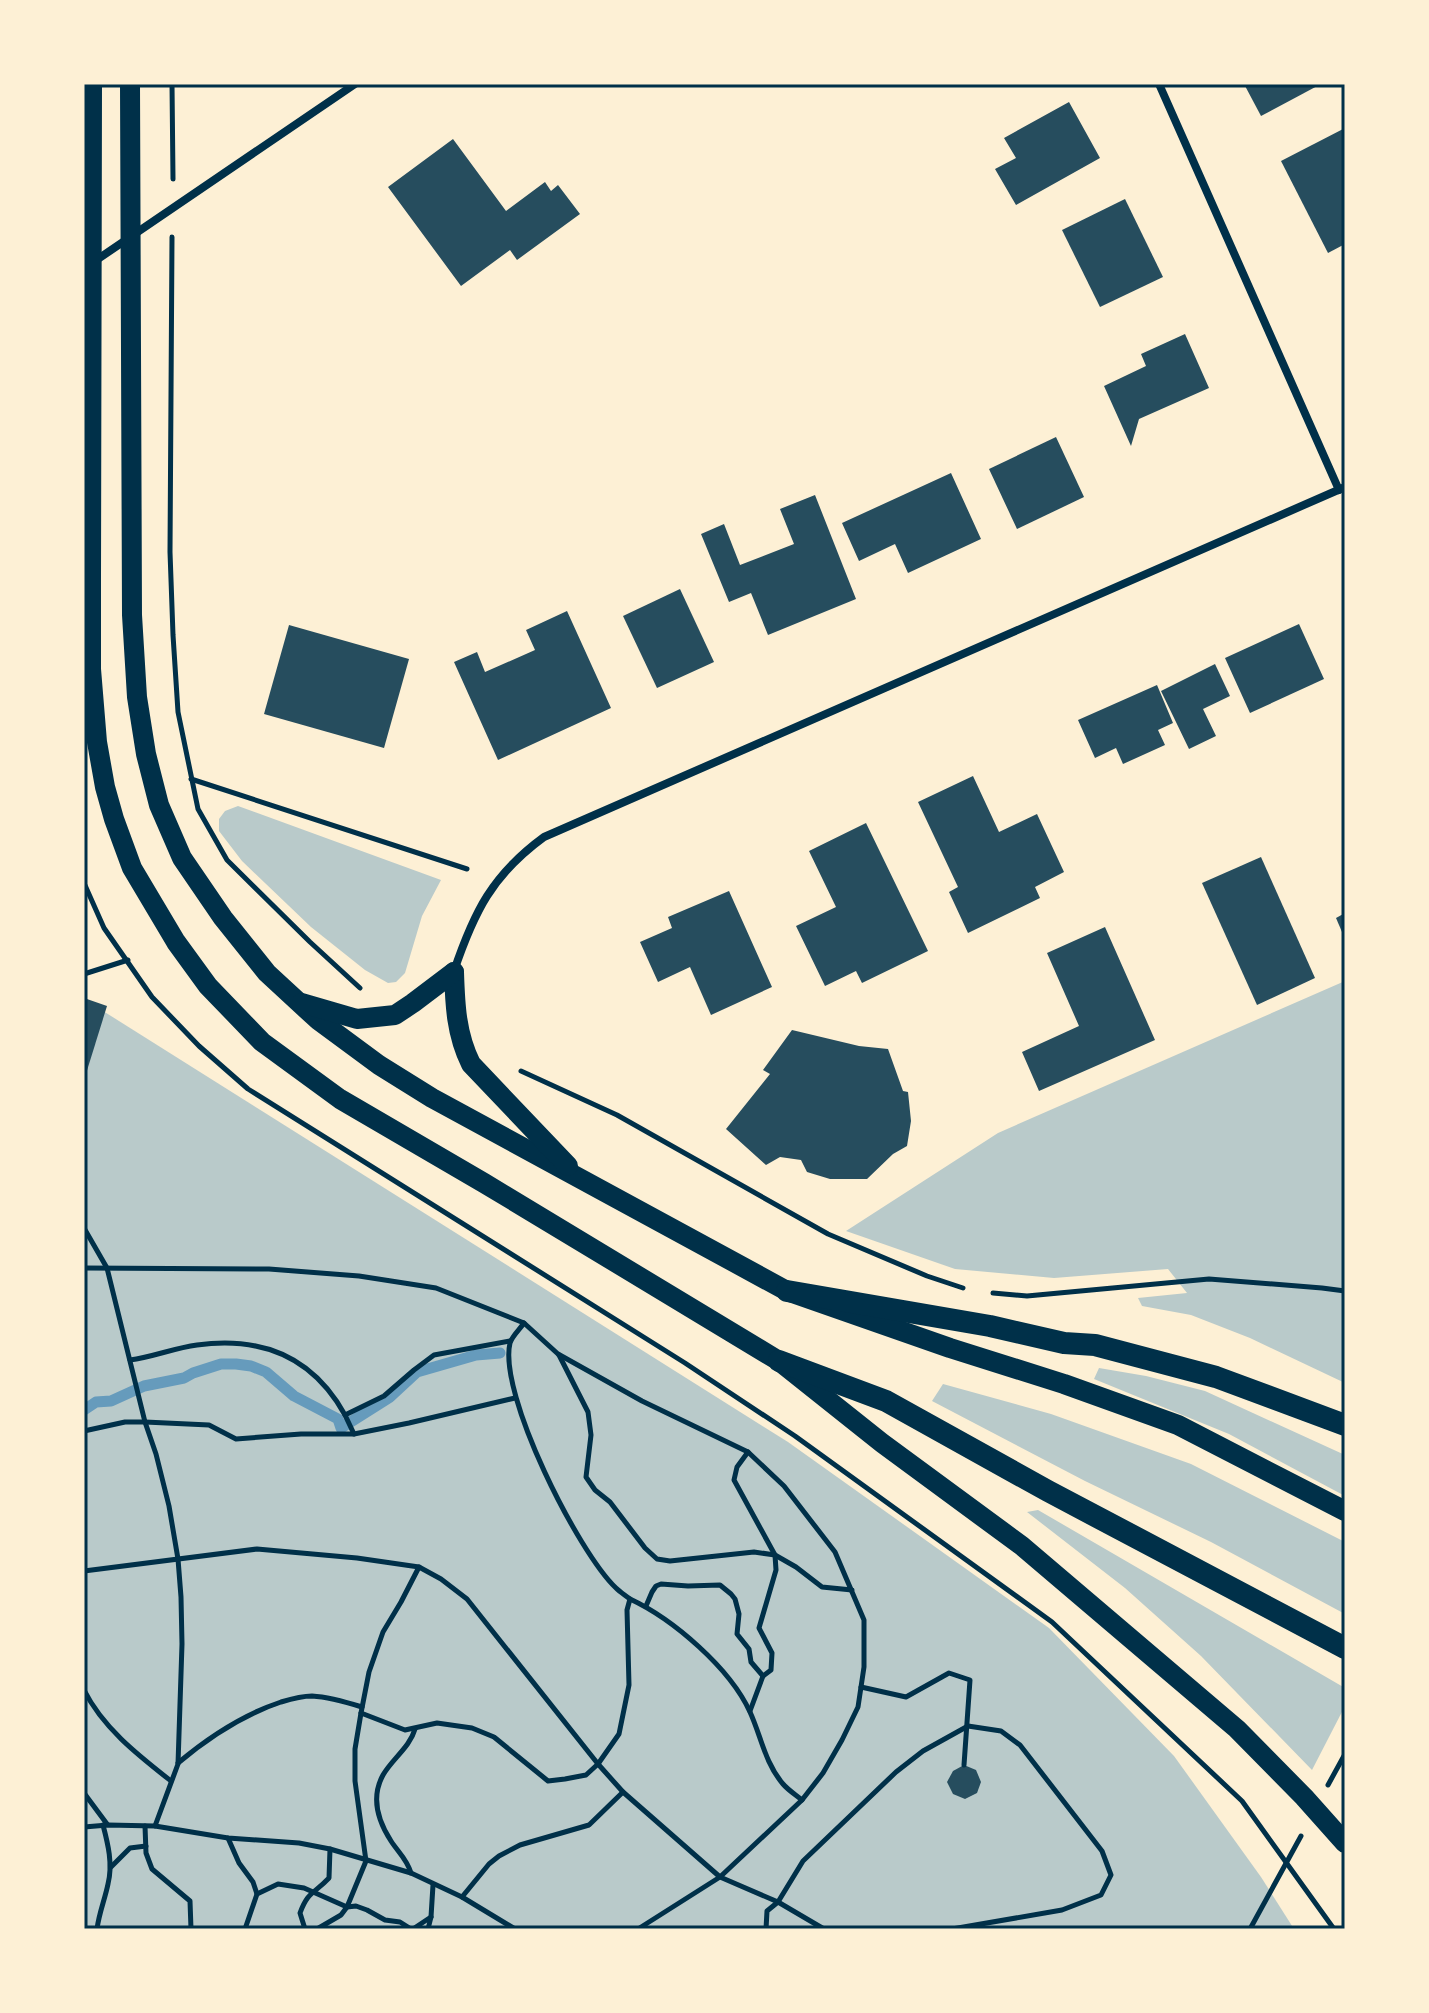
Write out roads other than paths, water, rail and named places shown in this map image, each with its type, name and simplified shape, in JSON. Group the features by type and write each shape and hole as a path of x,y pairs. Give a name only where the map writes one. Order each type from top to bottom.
{"highway":[{"path":"787,1291 990,1326 1064,1343 1095,1345 1216,1377 1345,1425"},
{"path":"779,1361 886,1401 1048,1491 1345,1648"}],"main road":[{"path":"92,84 91,669 97,742 105,787 132,868 176,942 208,986 262,1042 329,1091 779,1361 882,1443 1022,1546 1237,1729 1345,1843"},
{"path":"130,84 132,615 137,697 146,754 159,805 182,858 223,918 267,973 318,1020 379,1065 432,1098 787,1291 1178,1425 1345,1511"},
{"path":"298,1002 357,1019 395,1015 454,972"},
{"path":"454,972 455,1015 463,1050 471,1064 582,1181"}],"street":[{"path":"93,263 355,84"},
{"path":"454,972 480,907 497,880 522,853 544,837 1342,488 1159,84"}],"waterway":[{"path":"84,1410 96,1402 111,1401 144,1386 184,1378 221,1364 236,1364 266,1372 294,1396 338,1419 341,1428 390,1397 417,1372 476,1355 500,1353"}]}
